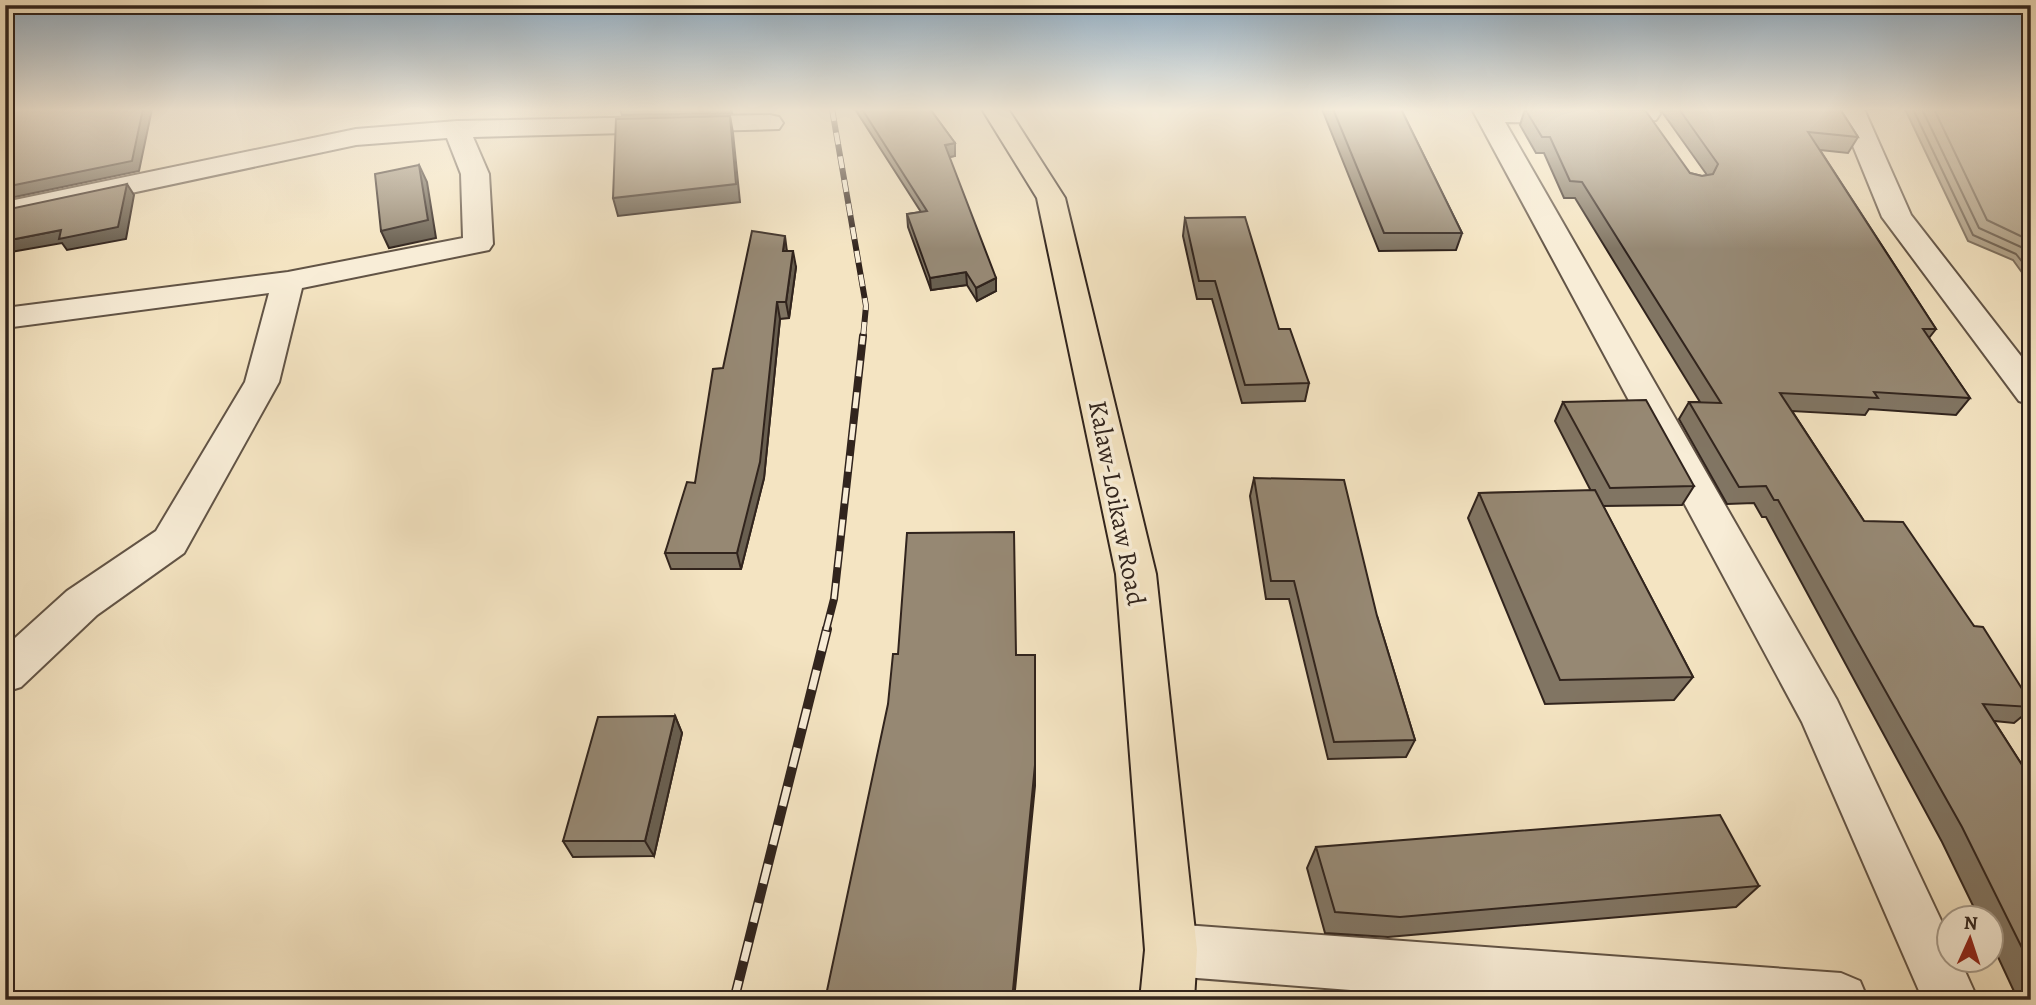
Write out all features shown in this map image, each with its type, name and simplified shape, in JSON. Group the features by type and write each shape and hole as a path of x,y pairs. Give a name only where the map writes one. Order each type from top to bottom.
{"main road":[{"name":"Kalaw-Loikaw Road","path":"1025,156 1051,198 1136,574 1169,975"}],"street":[{"path":"5,211 266,156"},
{"path":"5,318 288,281 478,244 475,174 468,156"},
{"path":"1512,156 1821,714 1951,1000"},
{"path":"1871,156 1897,217 2031,393"},
{"path":"5,674 82,603 170,542 262,382 288,281"},
{"path":"1169,975 1841,1000"}],"water":[{"path":"1927,156 2031,156 2031,285 2013,260 1968,241"}],"building":[{"path":"5,156 133,156 132,161 5,187"},
{"path":"615,156 734,156 736,184 613,198"},
{"path":"892,156 949,156 996,278 976,288 966,272 930,278 907,214 927,211"},
{"path":"1352,156 1424,156 1462,233 1384,233"},
{"path":"1559,156 1678,156 1690,173 1702,176 1713,174 1718,164 1712,156 1824,156 1936,329 1923,329 1970,398 1874,392 1878,398 1780,393 1864,521 1903,522 1974,626 1983,627 2031,703 2031,707 1983,704 2031,779 2031,966 2004,912 2004,904 2000,904 1962,827 1778,500 1774,500 1766,486 1739,487 1689,402 1721,403 1582,182 1570,181"},
{"path":"419,165 428,220 381,231 375,174"},
{"path":"127,184 118,227 59,239 61,230 5,241 5,210"},
{"path":"1245,217 1279,329 1290,329 1309,383 1245,385 1215,281 1199,281 1185,218"},
{"path":"752,231 785,236 783,251 793,251 786,302 777,302 760,462 737,553 665,553 687,482 695,483 713,369 723,368"},
{"path":"1646,400 1694,486 1610,488 1563,402"},
{"path":"1254,478 1344,480 1377,616 1415,740 1334,742 1294,581 1271,581"},
{"path":"1595,490 1693,677 1560,680 1479,493"},
{"path":"1014,532 1016,655 1035,655 1035,765 1012,1000 825,1000 888,704 893,654 898,654 907,533"},
{"path":"675,716 645,841 563,841 598,717"},
{"path":"1720,815 1759,886 1400,917 1335,912 1316,847"}],"railway":[{"path":"840,156 866,306 863,338"},
{"path":"826,630 834,599 863,336"},
{"path":"734,1000 827,629"}]}
